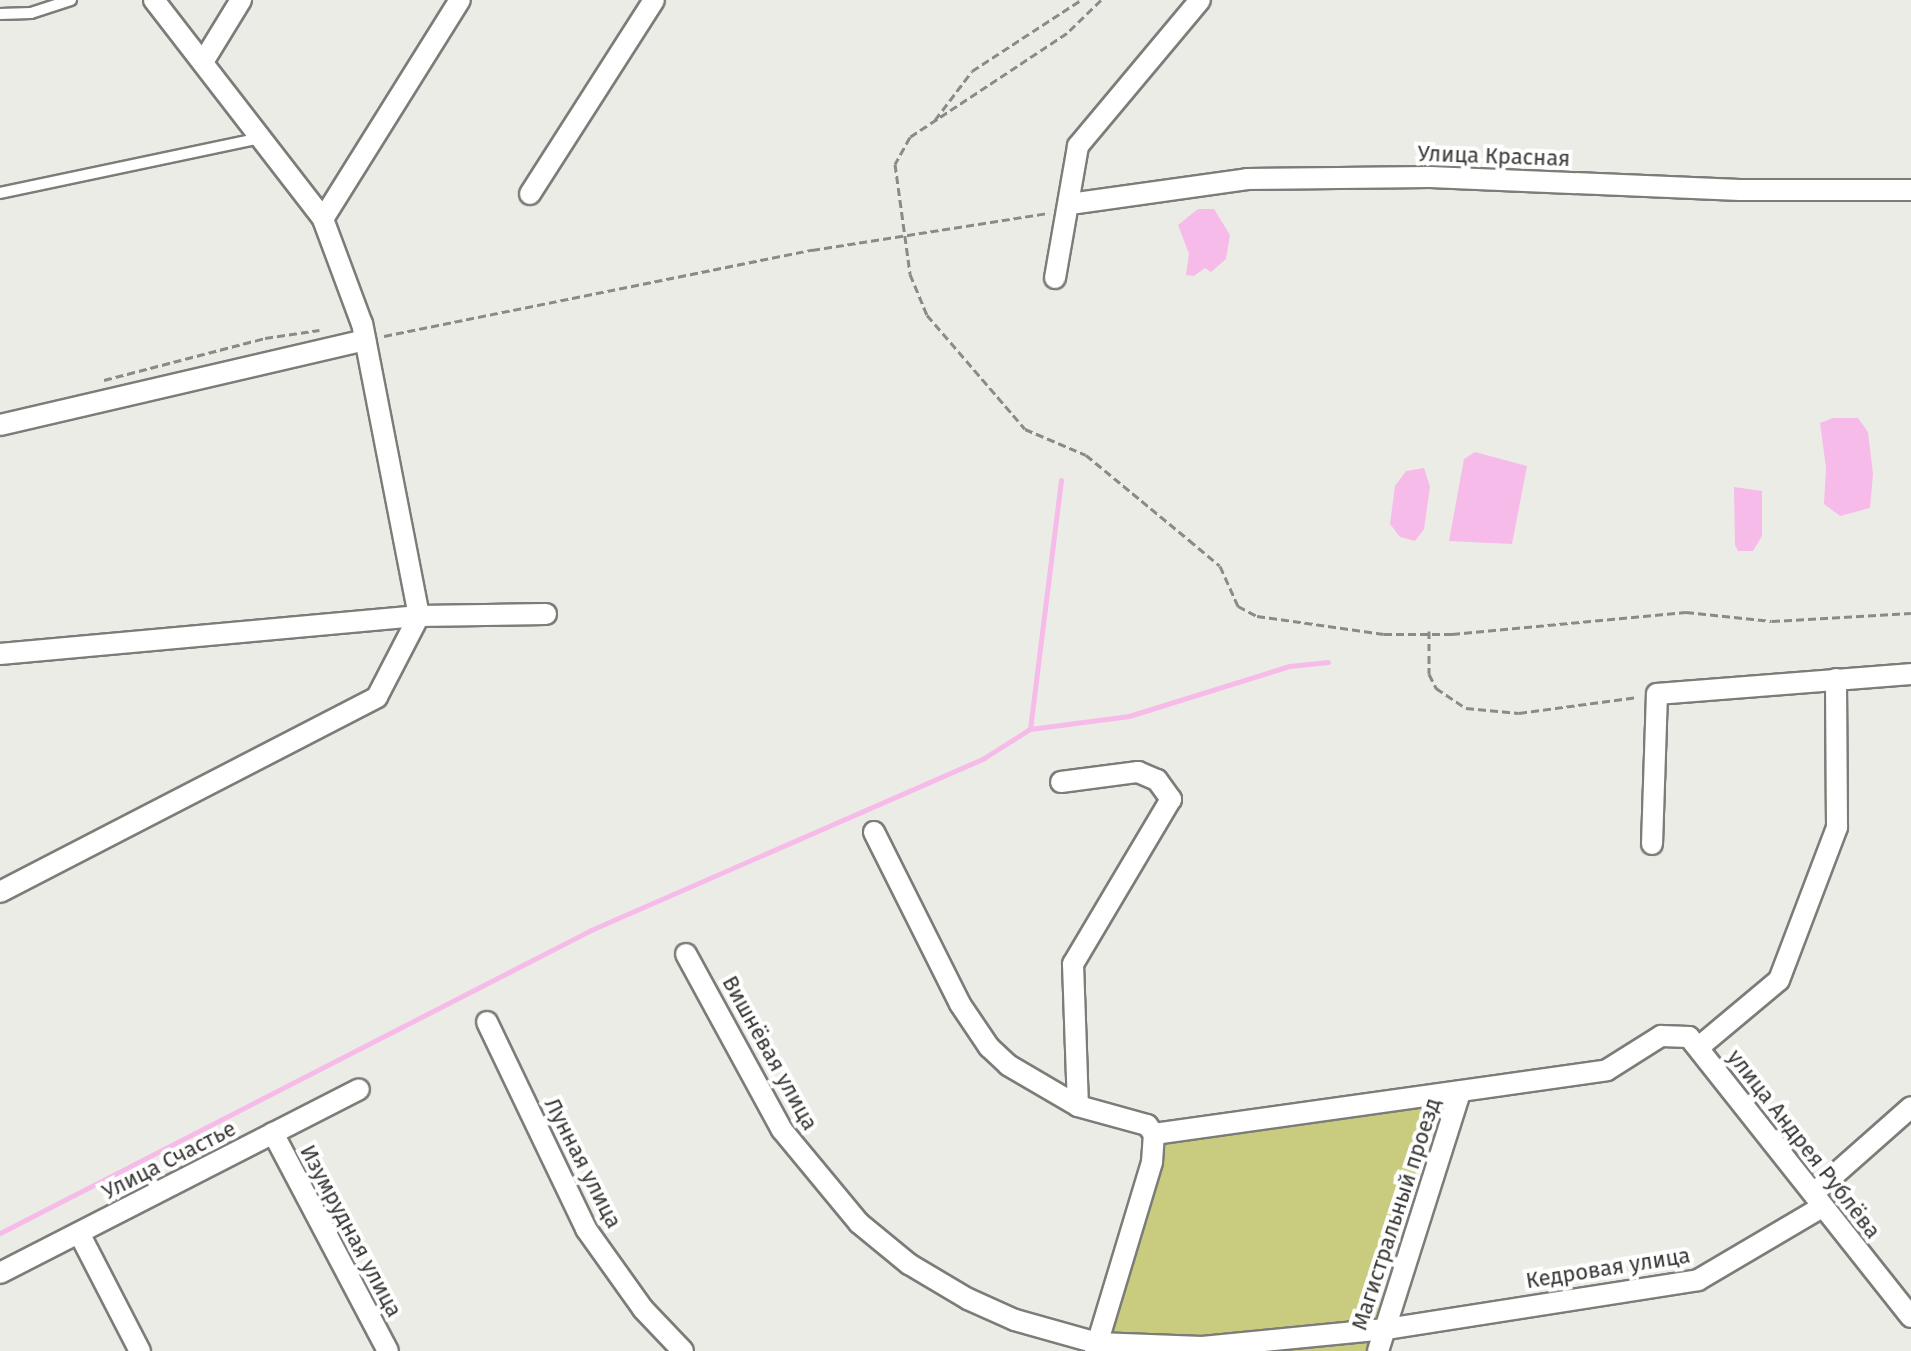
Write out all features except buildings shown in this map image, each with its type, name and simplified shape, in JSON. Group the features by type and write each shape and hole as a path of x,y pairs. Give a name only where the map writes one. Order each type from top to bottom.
{"street":[{"path":"0,892 377,697 419,616 363,332 323,219 154,0"},
{"path":"203,62 241,0"},
{"path":"323,219 460,0"},
{"path":"530,194 654,0"},
{"path":"1055,278 1072,205 1078,146 1200,0"},
{"name":"Улица Красная","path":"1072,205 1247,179 1430,177 1740,190 1911,190"},
{"path":"0,425 363,332"},
{"path":"0,654 419,616 546,614"},
{"path":"1652,844 1657,694 1911,674"},
{"path":"1154,1134 1607,1070 1661,1036 1694,1042 1779,980 1837,827 1836,679"},
{"path":"1061,782 1138,772 1157,780 1171,799 1073,964 1078,1106"},
{"path":"874,832 976,1032 1008,1065 1078,1106 1147,1125 1154,1134 1152,1162 1096,1347"},
{"name":"Вишнёвая улица","path":"686,954 782,1130 859,1223 909,1264 968,1299 1015,1320 1096,1347 1202,1347 1386,1329"},
{"name":"Лунная улица","path":"487,1022 586,1229 643,1309 683,1351"},
{"name":"улица Андрея Рублёва","path":"1694,1042 1911,1317"},
{"name":"Улица Счастье","path":"0,1273 359,1089"},
{"name":"Магистральный проезд","path":"1378,1351 1460,1092"},
{"name":"Кедровая улица","path":"1386,1329 1698,1280 1818,1200 1911,1107"},
{"name":"Изумрудная улица","path":"273,1133 388,1351"},
{"path":"79,1233 140,1351"}],"lane":[{"path":"0,14 31,13 71,0"},
{"path":"0,193 261,138"}],"path":[{"path":"934,122 972,71 1081,0"},
{"path":"1101,0 1067,33 910,137 895,164 902,235 910,274 927,315 1025,429 1086,455 1220,566 1238,606 1257,616 1384,634 1686,612 1772,621 1911,613"},
{"path":"93,383 265,338 363,332 902,235 1040,216 1072,205"},
{"path":"1429,631 1429,674 1436,688 1466,708 1519,713 1657,694"}],"green space":[{"path":"1434,1106 1366,1351 1105,1351 1166,1136"}],"shaded area":[{"path":"1198,209 1214,209 1230,235 1226,259 1211,272 1205,268 1194,276 1186,275 1189,254 1178,225"},
{"path":"1833,418 1858,418 1868,432 1873,474 1870,508 1840,516 1824,504 1826,468 1820,423"},
{"path":"1475,452 1527,466 1512,544 1449,541 1464,459"},
{"path":"1424,468 1430,487 1424,529 1415,541 1400,537 1390,524 1395,486 1406,471"},
{"path":"1734,487 1762,491 1762,536 1753,551 1738,551 1735,545"}],"waterway":[{"path":"0,1233 591,930 984,758 1030,729 1061,480"},
{"path":"1030,729 1129,716 1290,666 1328,662"}]}
